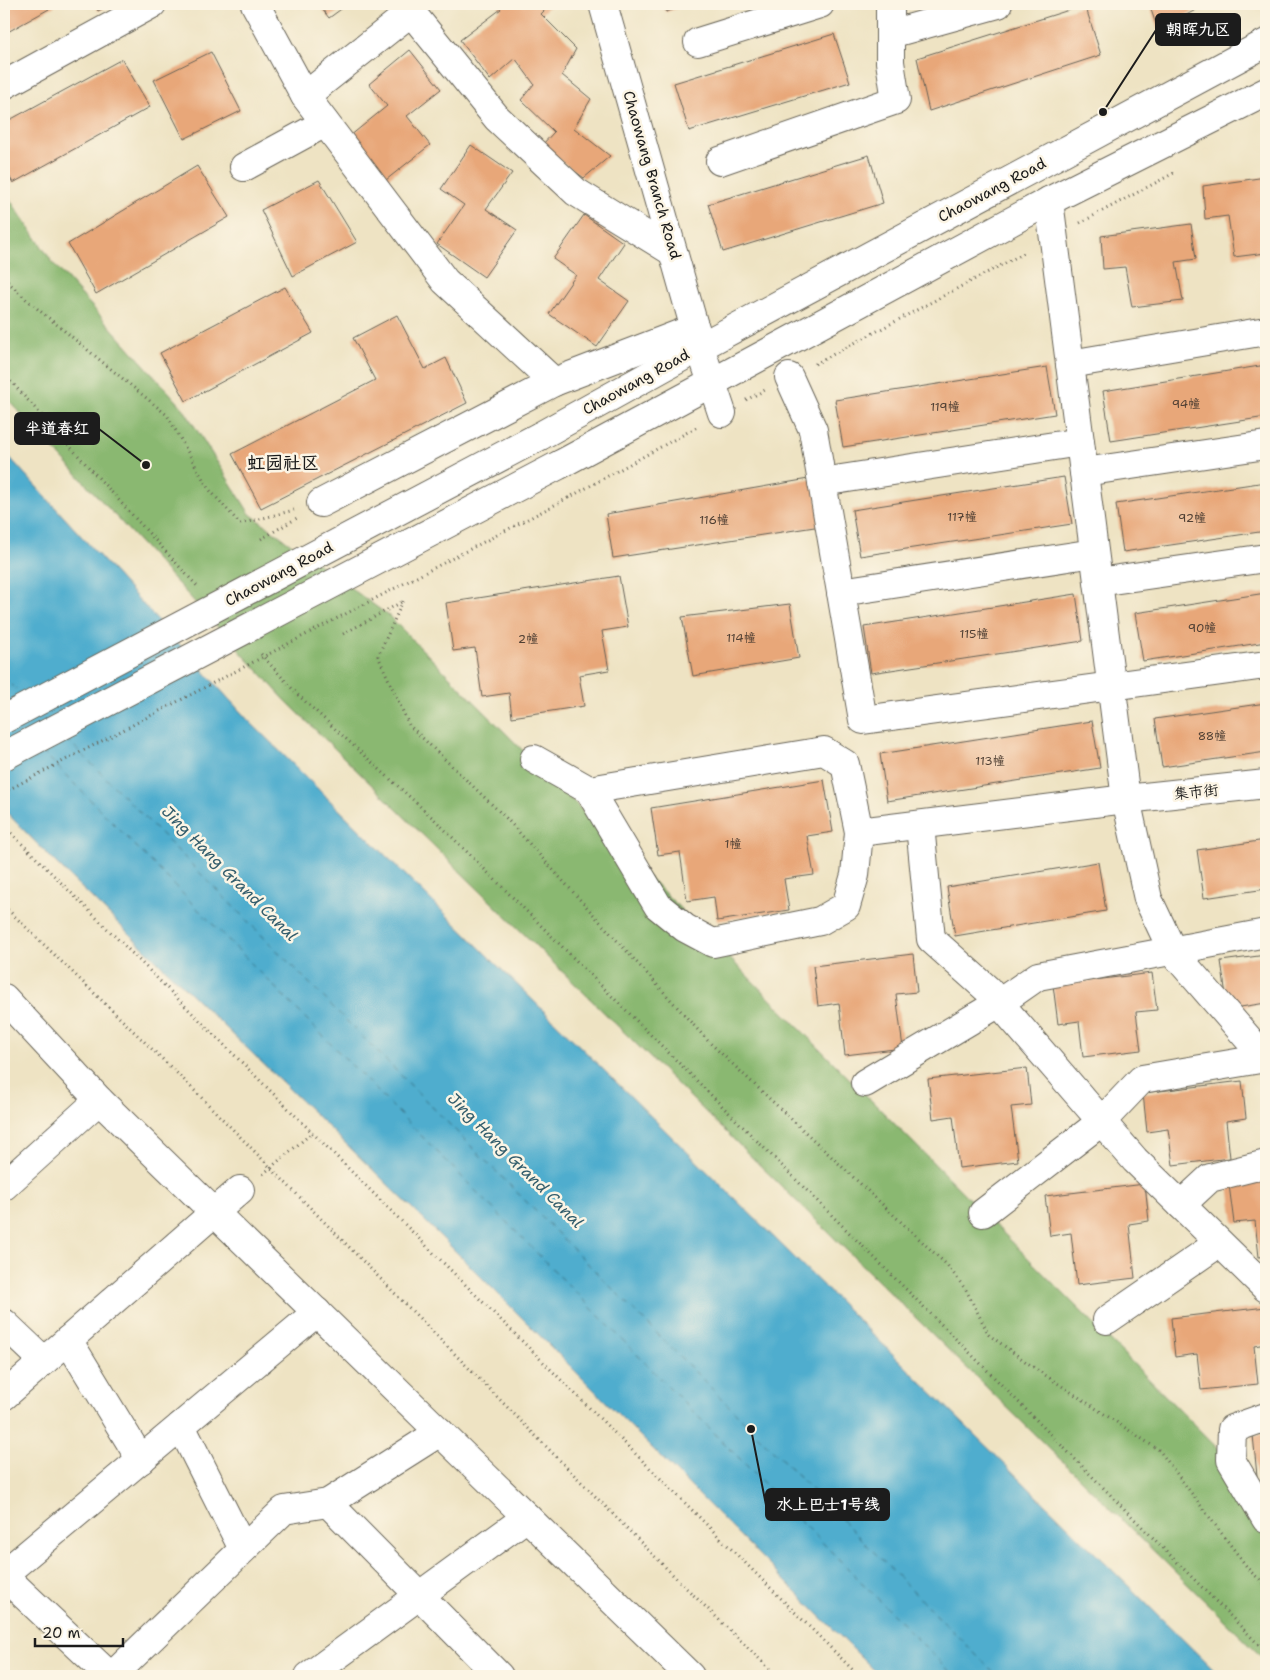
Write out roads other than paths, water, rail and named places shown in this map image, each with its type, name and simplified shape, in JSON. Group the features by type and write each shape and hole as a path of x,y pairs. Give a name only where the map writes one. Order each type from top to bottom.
{"main road":[{"path":"4,85 152,4"},
{"path":"255,4 305,96 445,281 554,382"},
{"name":"Chaowang Branch Road","path":"603,4 697,338 722,413"},
{"path":"698,42 820,4"},
{"path":"720,162 896,100 890,62 890,4"},
{"path":"890,34 998,4"},
{"path":"305,96 417,8 497,118 576,192 673,252"},
{"name":"Chaowang Road","path":"4,719 540,436 697,338 1266,44"},
{"path":"4,756 561,464 1049,201 1266,92"},
{"path":"244,167 325,123"},
{"path":"983,1213 1101,1122 1142,1079 1262,1048 1173,952 1148,899 1126,799 1049,201"},
{"path":"1070,364 1266,331"},
{"path":"321,504 554,382 697,338"},
{"path":"789,377 813,430 863,720 1266,665"},
{"path":"822,482 1080,442"},
{"path":"1084,472 1266,445"},
{"path":"841,592 1094,553"},
{"path":"1098,582 1266,558"},
{"path":"534,759 589,790 658,906 685,928 713,943 820,921 846,906 856,875 859,832 844,764 824,751 589,790"},
{"name":"集市街","path":"859,832 1126,799 1266,784"},
{"path":"920,825 931,939 987,989 1135,1160 1266,1288"},
{"path":"865,1083 999,1003 1038,976 1266,933"},
{"path":"4,998 99,1100 527,1517 674,1672"},
{"path":"4,1186 99,1100"},
{"path":"1181,1206 1210,1178 1266,1164"},
{"path":"4,1396 240,1190"},
{"path":"1107,1320 1219,1243"},
{"path":"317,1312 4,1575 111,1676 284,1510 328,1503 440,1432"},
{"path":"4,1324 44,1361"},
{"path":"68,1340 141,1460"},
{"path":"1266,1417 1232,1429 1231,1460 1266,1519"},
{"path":"181,1426 243,1549"},
{"path":"328,1503 499,1676"},
{"path":"309,1676 527,1517"}],"water":[{"name":"Jing Hang Grand Canal","path":"4,451 248,720 1220,1676 880,1676 411,1207 59,866 4,810"}],"place":[{"name":"朝晖九区","path":"1103,112"},
{"name":"半道春红","path":"146,465"},
{"name":"水上巴士1号线","path":"751,1429"}],"district":[{"name":"虹园社区","path":"283,463"}]}
